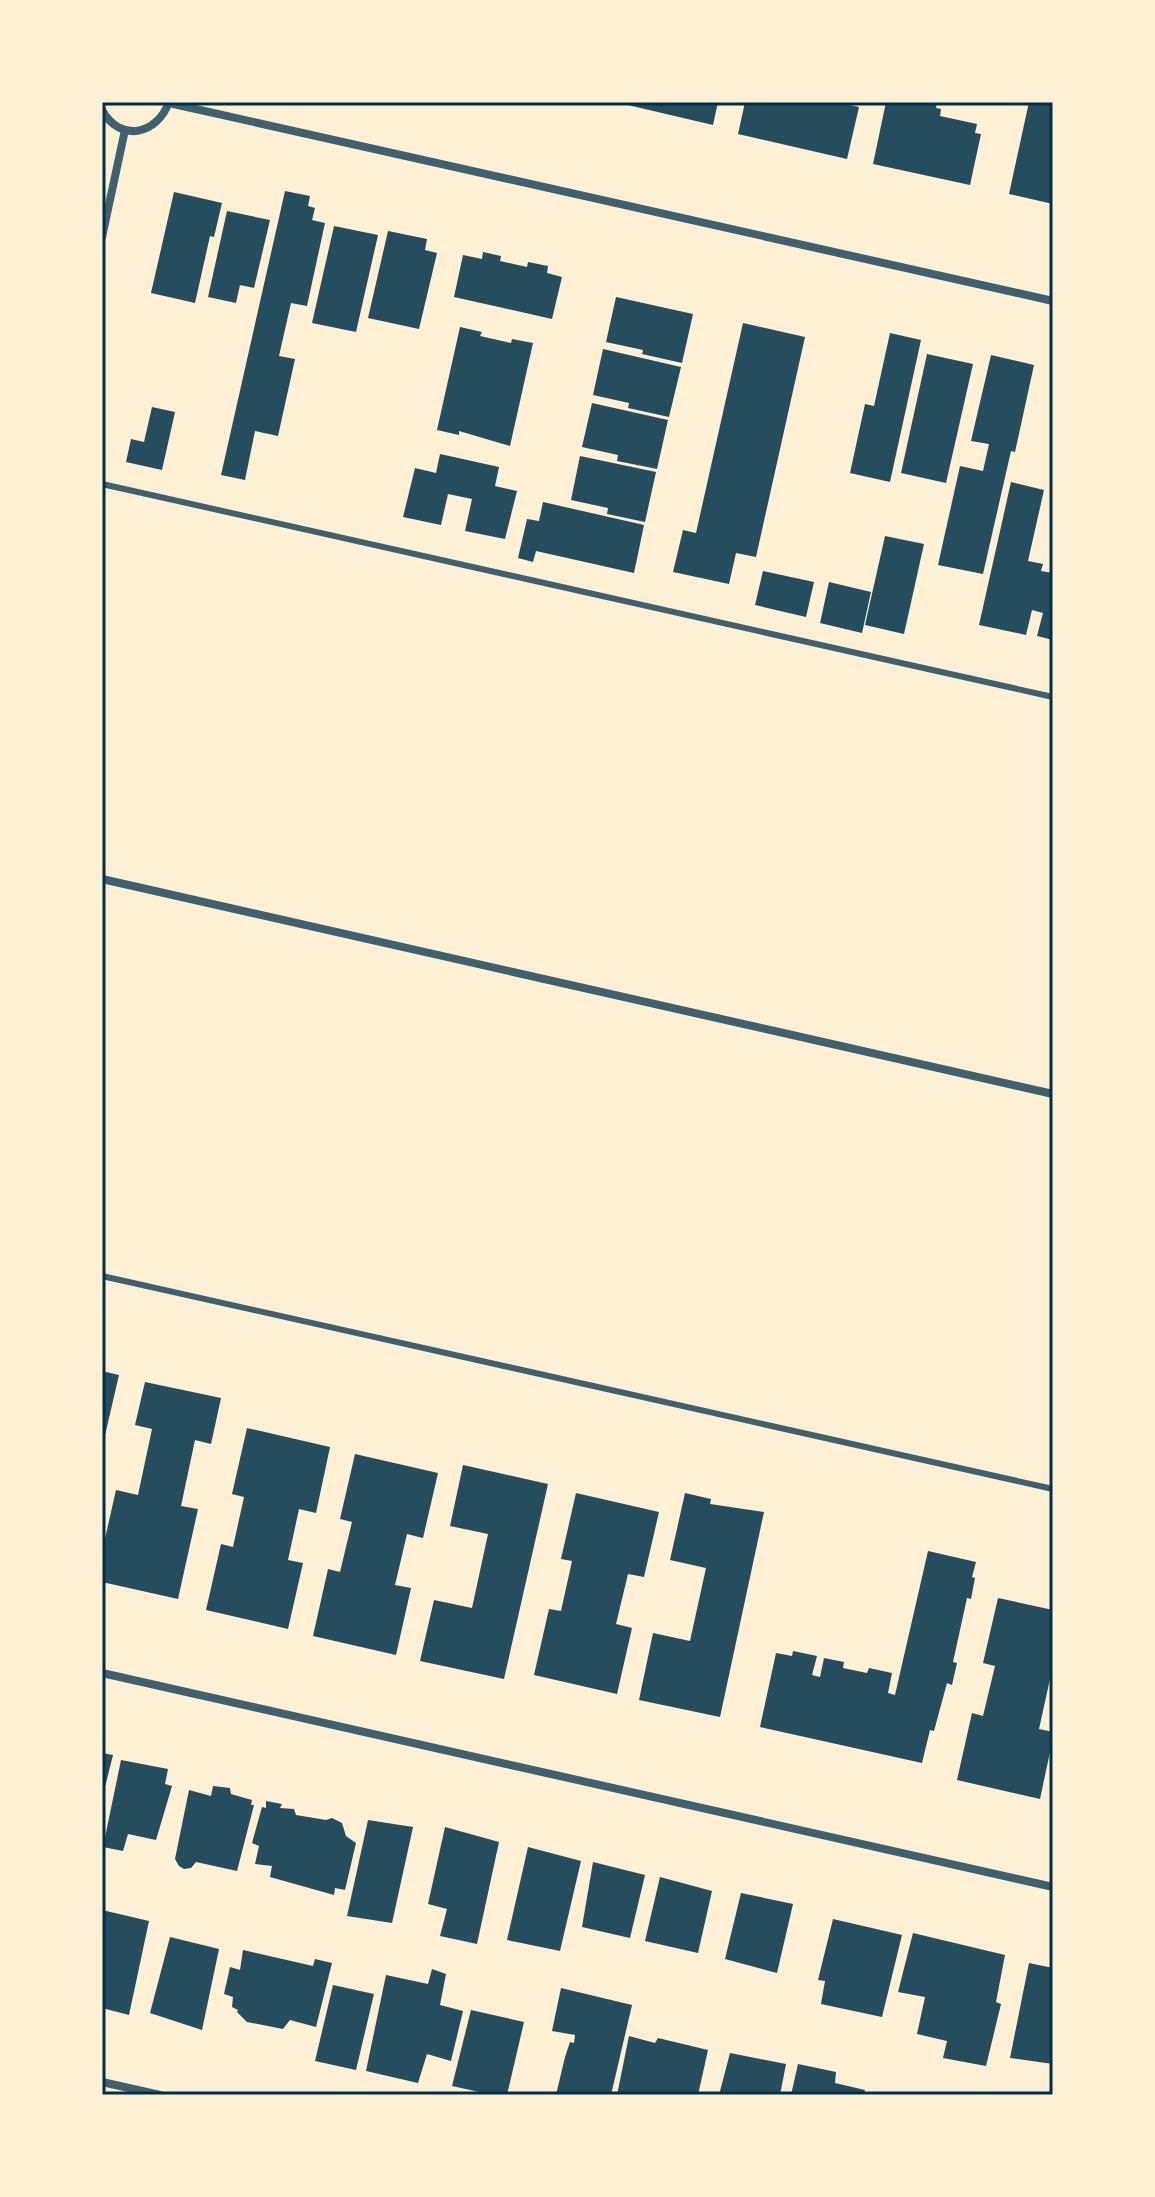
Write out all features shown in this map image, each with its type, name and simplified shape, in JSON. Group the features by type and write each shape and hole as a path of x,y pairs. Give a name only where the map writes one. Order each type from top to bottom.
{"street":[{"path":"102,110 115,126 125,130 148,129 158,122 169,102 1053,301"},
{"path":"102,237 125,130"},
{"path":"102,879 1053,1094"},
{"path":"102,1673 1053,1887"},
{"path":"102,2082 160,2095"}],"lane":[{"path":"102,484 1053,697"},
{"path":"102,1276 1053,1489"}],"building":[{"path":"615,102 718,102 713,125"},
{"path":"745,102 836,102 859,107 847,159 738,134"},
{"path":"886,102 937,102 936,108 941,109 940,116 977,124 975,133 981,134 970,185 873,164"},
{"path":"1029,102 1053,102 1053,204 1009,194"},
{"path":"285,191 310,196 308,206 315,208 312,220 325,223 307,306 291,303 279,356 295,359 278,436 255,431 245,480 221,475"},
{"path":"174,192 222,203 214,237 210,236 195,303 151,293"},
{"path":"227,211 270,220 254,288 240,285 236,303 208,297"},
{"path":"334,226 378,235 356,332 312,323"},
{"path":"388,231 427,239 425,250 437,253 419,329 368,318"},
{"path":"483,252 501,256 500,261 527,267 528,262 548,266 547,273 562,277 552,319 454,297 463,255 482,259"},
{"path":"616,297 693,314 682,363 606,342"},
{"path":"743,323 805,337 756,557 736,553 729,584 673,572 683,530 696,533"},
{"path":"460,327 482,332 480,336 511,343 512,339 533,343 510,446 459,431 459,435 437,430"},
{"path":"890,333 921,340 890,482 850,473 865,404 874,406"},
{"path":"603,349 681,367 669,417 628,408 629,403 593,395"},
{"path":"927,354 973,364 946,483 901,473"},
{"path":"991,355 1034,365 983,574 938,565 960,466 983,471 989,444 971,441"},
{"path":"592,403 668,420 657,469 617,461 618,455 582,447"},
{"path":"152,407 175,412 162,470 126,462 131,439 144,442"},
{"path":"440,454 499,467 495,486 517,491 505,539 465,531 472,499 448,494 441,525 403,517 415,468 436,473"},
{"path":"580,456 656,472 645,522 607,514 608,508 571,500"},
{"path":"1011,482 1044,490 1028,561 1043,564 1041,571 1053,573 1053,640 1037,636 1043,613 1032,610 1026,635 979,625"},
{"path":"543,502 644,525 634,573 536,551 533,562 518,558 527,519 539,521"},
{"path":"885,536 924,544 904,634 865,625"},
{"path":"763,571 814,582 806,617 755,605"},
{"path":"829,582 871,592 862,633 820,623"},
{"path":"102,1371 119,1375 103,1444 102,1444"},
{"path":"145,1382 221,1398 211,1444 195,1440 181,1506 198,1509 178,1599 102,1582 102,1552 116,1490 138,1495 152,1429 135,1425"},
{"path":"247,1428 330,1447 316,1513 299,1509 288,1560 303,1563 288,1629 206,1610 221,1544 233,1547 244,1497 232,1494"},
{"path":"355,1454 438,1473 423,1538 407,1534 395,1585 411,1588 396,1655 313,1636 328,1569 340,1572 352,1522 340,1519"},
{"path":"463,1465 548,1484 504,1679 420,1661 434,1600 472,1608 488,1534 450,1526"},
{"path":"576,1493 659,1512 644,1577 628,1574 616,1624 632,1628 617,1694 534,1675 549,1609 561,1611 572,1561 561,1559"},
{"path":"685,1493 711,1499 710,1504 764,1512 720,1717 639,1700 653,1633 690,1641 706,1568 670,1560"},
{"path":"928,1551 976,1562 971,1599 967,1598 953,1662 957,1663 952,1685 947,1683 922,1763 760,1727 776,1653 792,1656 793,1651 817,1656 812,1675 820,1677 824,1658 844,1662 843,1668 867,1673 869,1668 892,1673 888,1693 895,1695"},
{"path":"998,1598 1053,1610 1053,1679 1050,1679 1039,1729 1053,1732 1053,1738 1040,1799 957,1780 972,1713 983,1716 995,1666 983,1663"},
{"path":"102,1753 113,1755 103,1795 102,1795"},
{"path":"121,1760 168,1769 165,1784 172,1786 156,1840 128,1834 123,1851 103,1847"},
{"path":"213,1786 230,1788 231,1794 252,1800 251,1805 254,1805 237,1871 196,1862 191,1868 184,1869 175,1859 189,1790 211,1796"},
{"path":"266,1801 282,1804 280,1808 294,1809 296,1815 326,1820 332,1818 342,1823 346,1836 356,1843 345,1890 335,1888 334,1895 270,1877 272,1866 255,1864 259,1846 252,1843"},
{"path":"368,1820 413,1827 392,1923 347,1916"},
{"path":"445,1827 499,1842 477,1944 440,1936 447,1909 428,1904"},
{"path":"528,1847 581,1861 560,1951 507,1940"},
{"path":"593,1862 645,1875 630,1938 582,1927"},
{"path":"660,1877 712,1891 698,1953 645,1941"},
{"path":"741,1893 793,1904 777,1973 725,1959"},
{"path":"102,1910 149,1921 129,2015 102,2008"},
{"path":"833,1919 902,1935 882,2017 821,2004 825,1981 818,1980"},
{"path":"913,1933 1005,1955 996,2002 1001,2004 986,2066 943,2058 947,2041 917,2034 925,1997 898,1992"},
{"path":"170,1937 219,1949 202,2030 150,2013"},
{"path":"243,1950 313,1966 315,1959 332,1963 316,2027 290,2020 283,2029 247,2022 232,2007 233,1997 224,1994 230,1967 240,1970"},
{"path":"1029,1963 1053,1968 1053,2064 1010,2058"},
{"path":"432,1969 446,1974 440,2005 463,2011 451,2061 427,2054 418,2083 366,2071 386,1975 428,1984"},
{"path":"333,1985 374,1994 356,2070 315,2061"},
{"path":"561,1988 632,2005 611,2095 556,2095 565,2057 570,2042 574,2043 575,2035 552,2031"},
{"path":"471,2010 524,2022 507,2095 452,2086"},
{"path":"629,2036 655,2043 658,2038 708,2050 698,2095 617,2095"},
{"path":"730,2053 786,2064 780,2095 719,2095"},
{"path":"798,2064 836,2072 835,2083 865,2090 864,2095 791,2095"}]}
